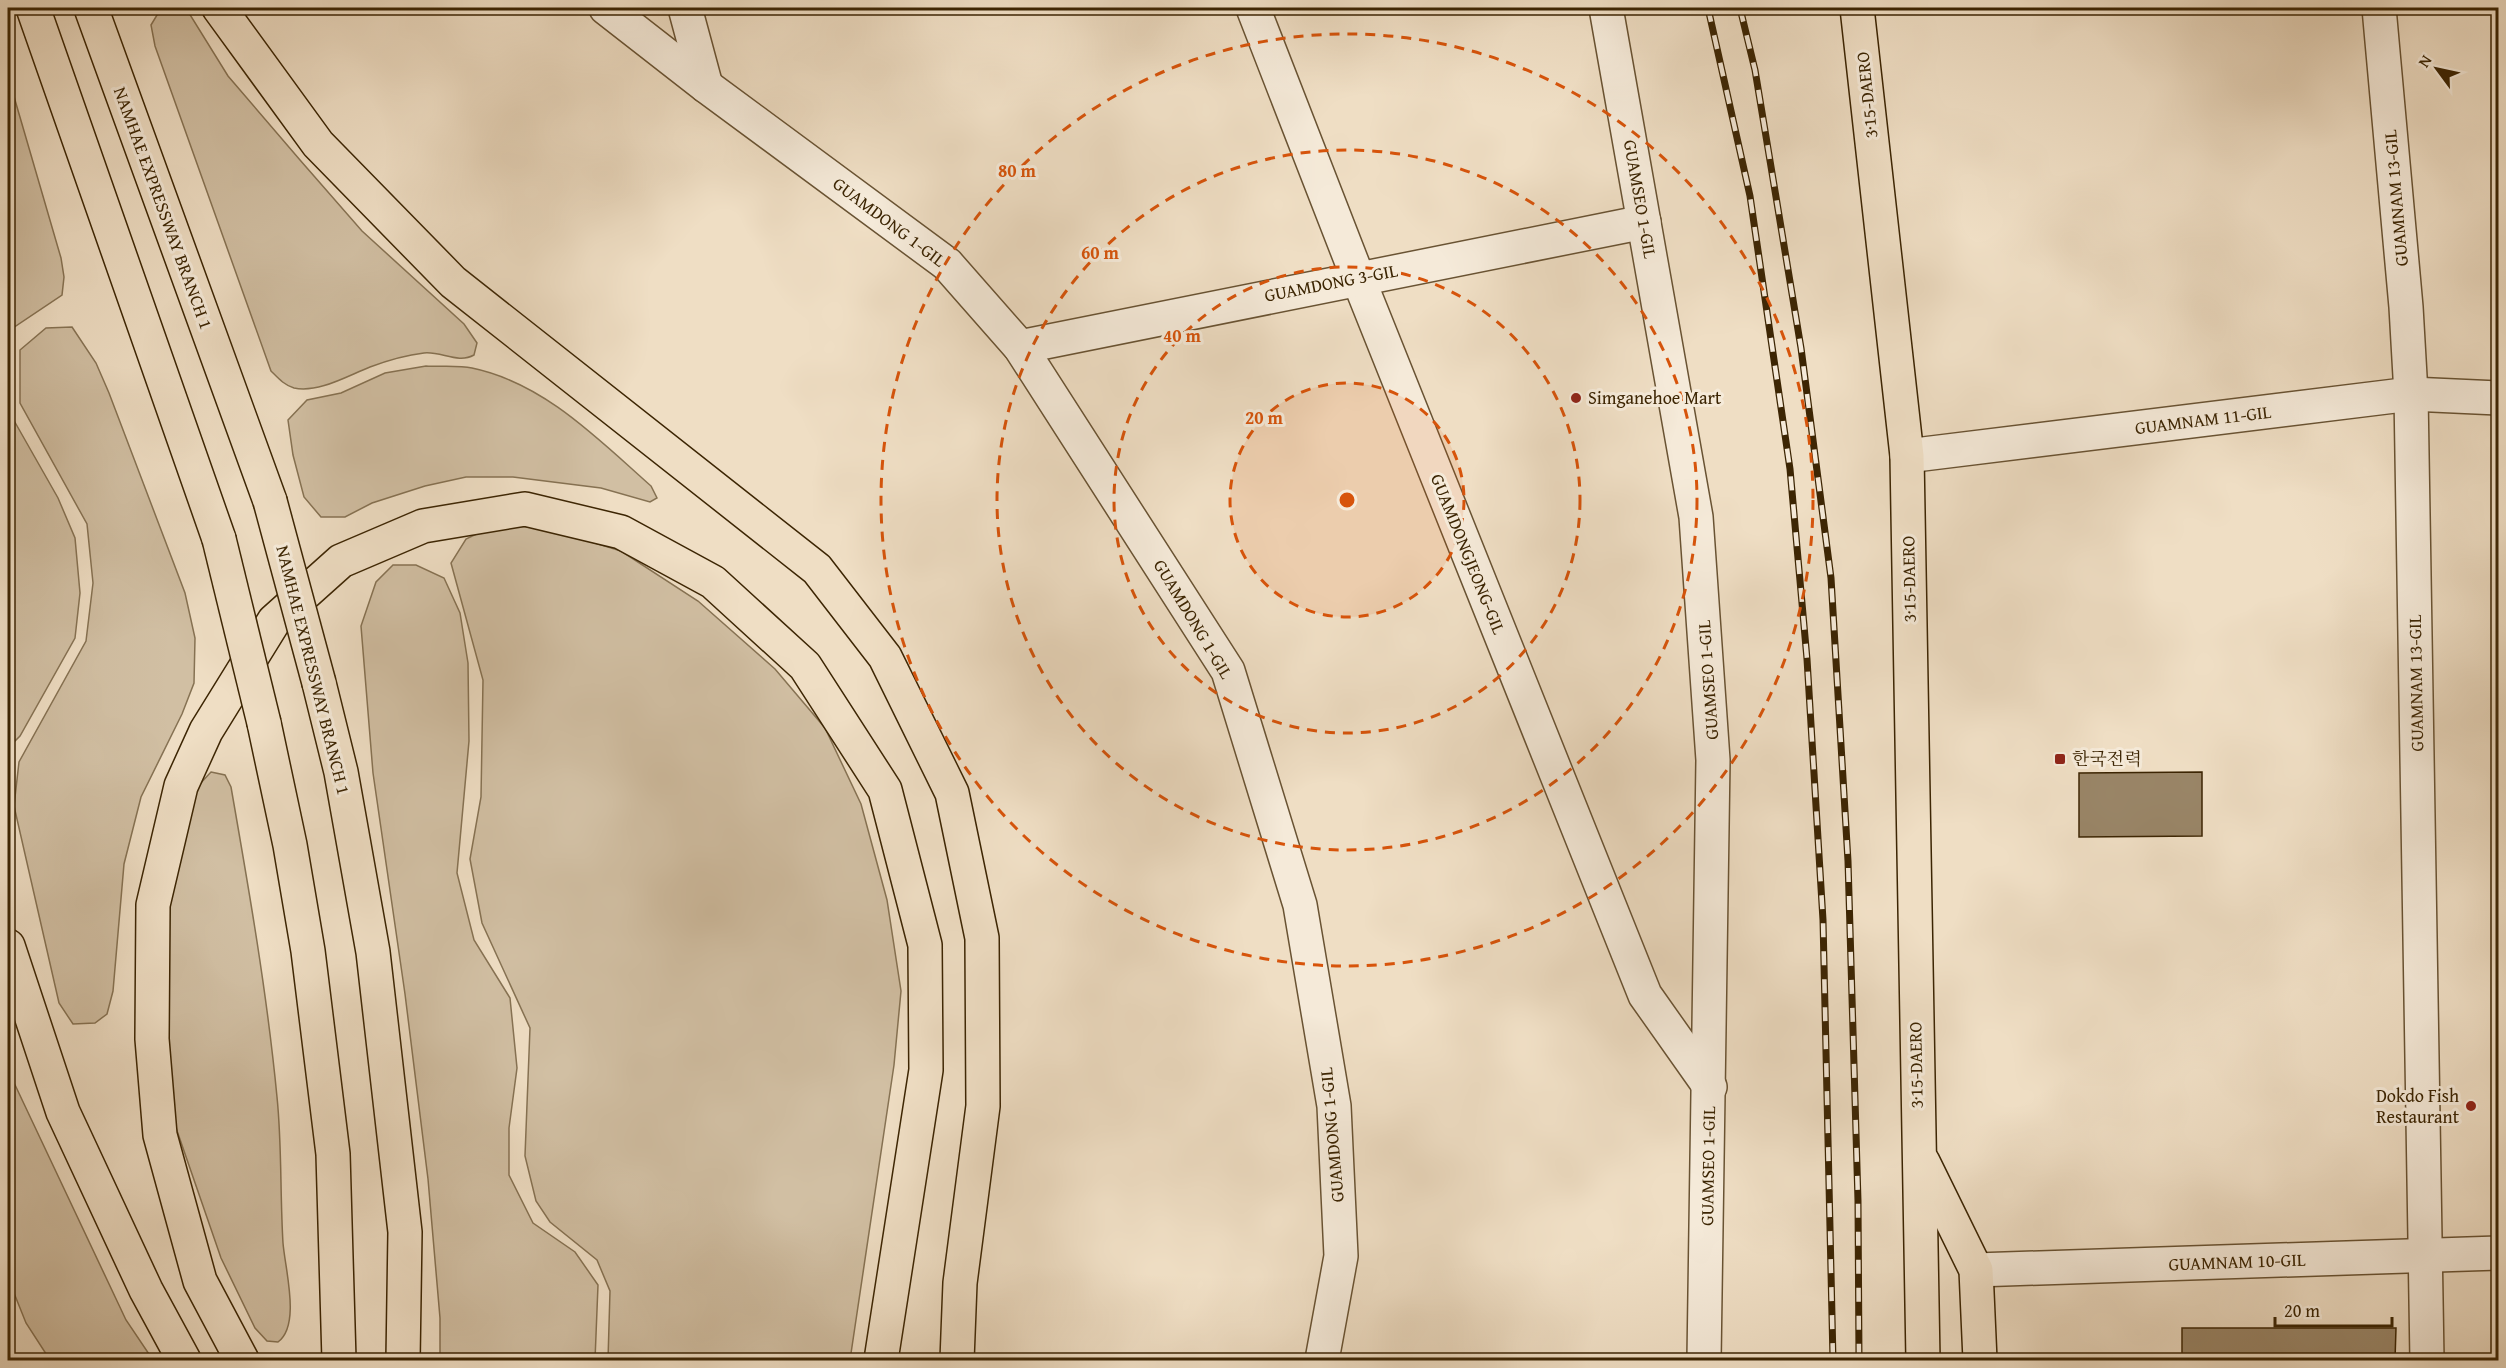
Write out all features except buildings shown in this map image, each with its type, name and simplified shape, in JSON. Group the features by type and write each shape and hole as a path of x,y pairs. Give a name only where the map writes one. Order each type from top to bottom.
{"main road":[{"path":"33,8 219,539 264,723 290,845 308,951 333,1154 339,1360"},
{"name":"NAMHAE EXPRESSWAY BRANCH 1","path":"90,8 270,501 320,683 341,772 373,952 405,1232 403,1360"},
{"path":"219,8 318,144 453,282 817,569 885,657 952,794 982,938 983,1106 960,1283 957,1360"},
{"name":"3·15-DAERO","path":"1857,8 1907,456 1923,1360"},
{"path":"242,1360 200,1281 160,1136 152,1039 153,905 181,786 206,731 274,621 341,561 423,526 525,509 621,532 713,582 805,666 885,790 925,945 926,1070 881,1360"},
{"path":"8,946 63,1112 146,1290 184,1360"},
{"name":"3·15-DAERO","path":"1918,1153 1976,1270 1980,1360"}],"street":[{"name":"GUAMDONG 1-GIL","path":"606,8 706,86 947,264 1020,347 1228,671 1300,905 1334,1106 1341,1256 1322,1360"},
{"path":"685,8 706,86"},
{"name":"GUAMDONGJEONG-GIL","path":"1253,8 1358,278 1645,995 1710,1087"},
{"name":"GUAMSEO 1-GIL","path":"1606,8 1696,517 1713,760 1710,1087 1704,1360"},
{"name":"GUAMNAM 13-GIL","path":"2379,8 2406,307 2411,394 2427,1360"},
{"name":"GUAMDONG 3-GIL","path":"1020,347 1644,222"},
{"name":"GUAMNAM 11-GIL","path":"1907,456 2411,394 2499,398"},
{"name":"GUAMNAM 10-GIL","path":"1976,1270 2499,1253"}],"shaded area":[{"path":"182,8 189,13 228,76 362,231 464,324 477,343 474,355 456,358 430,353 411,355 376,365 323,386 304,389 287,385 271,371 155,46 151,25 160,10"},
{"path":"8,76 61,258 64,277 62,295 10,330 8,336"},
{"path":"72,327 96,363 109,393 185,593 195,638 194,683 182,714 141,797 124,864 113,991 107,1014 95,1023 73,1024 59,1003 14,806 19,762 86,641 93,583 87,524 20,403 20,350 46,328"},
{"path":"426,366 472,368 498,375 523,386 569,415 590,432 651,486 657,498 650,502 601,488 513,477 466,477 425,486 372,503 345,517 321,517 304,497 293,455 288,420 307,400 341,393 385,373"},
{"path":"8,410 58,498 75,538 80,593 75,638 20,736 8,748"},
{"path":"493,526 543,527 621,551 698,601 775,669 825,728 861,804 887,900 901,991 894,1065 850,1360 608,1360 610,1291 597,1260 550,1222 536,1201 525,1156 530,1028 482,923 470,859 481,797 483,680 451,563 466,539"},
{"path":"393,565 416,565 444,578 460,613 468,663 469,741 457,873 474,940 510,998 517,1068 509,1128 509,1175 533,1223 575,1252 598,1285 595,1360 440,1360 440,1318 428,1179 405,994 373,773 361,626 376,582"},
{"path":"211,772 225,775 231,787 257,942 273,1058 280,1133 283,1243 290,1296 289,1323 285,1334 278,1342 267,1341 255,1328 221,1258 174,1122 159,937 177,844 198,786"},
{"path":"8,1070 126,1320 153,1360 50,1360 26,1323 8,1278"}],"railway":[{"path":"1708,8 1750,196 1790,469 1807,659 1823,920 1833,1360"},
{"path":"1740,8 1755,70 1801,348 1831,578 1848,861 1858,1201 1859,1360"}],"place":[{"name":"Simganehoe Mart","path":"1576,398"},
{"name":"한국전력","path":"2060,759"},
{"name":"Dokdo Fish Restaurant","path":"2471,1106"}]}
